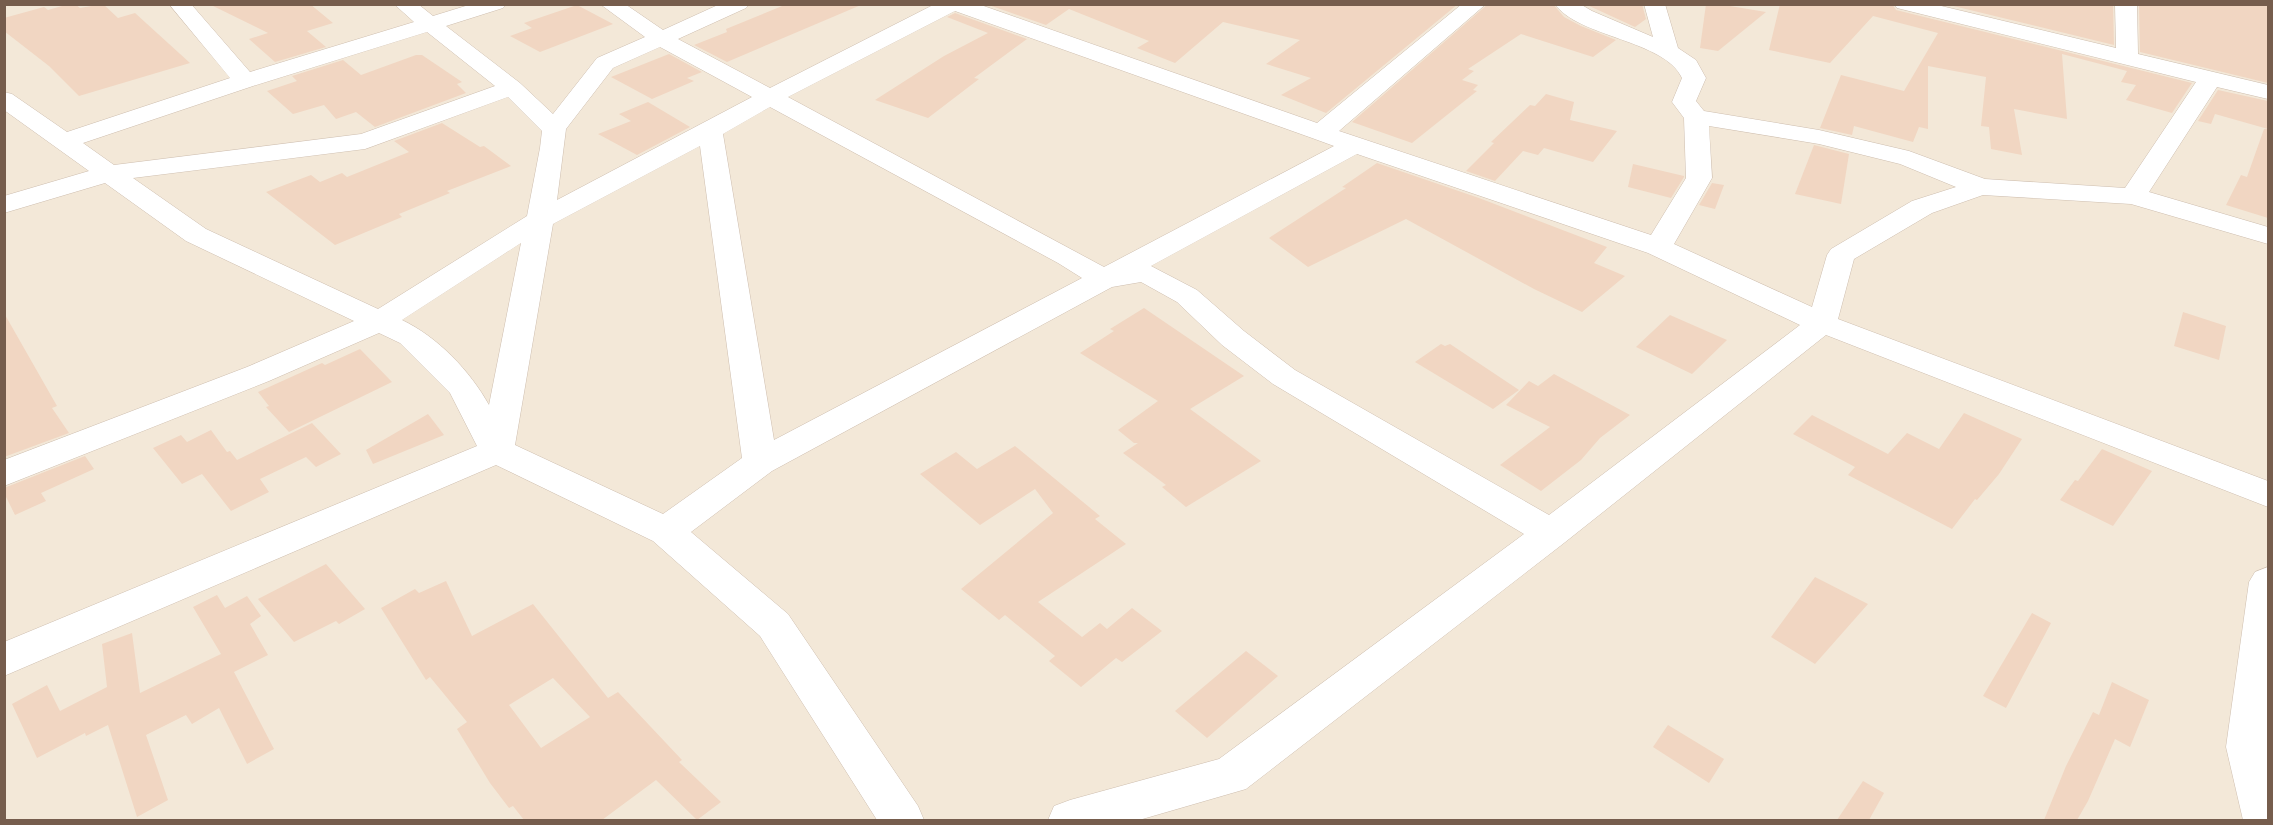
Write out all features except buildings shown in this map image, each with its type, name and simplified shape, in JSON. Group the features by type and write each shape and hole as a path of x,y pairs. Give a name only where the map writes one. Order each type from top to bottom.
{"street":[{"path":"179,4 246,81"},
{"path":"404,4 512,88 554,129"},
{"path":"62,142 246,81 431,26 496,4"},
{"path":"610,4 662,39 1058,251 1104,279 1146,273 1187,296 1233,338 1284,377 1551,533"},
{"path":"497,451 553,148 554,129 605,63 739,4"},
{"path":"4,474 258,374 380,321 539,220 710,131 770,97 954,4 1355,145 1658,247 1822,322 2268,494"},
{"path":"1321,133 1476,4"},
{"path":"1565,4 1584,16 1668,51 1688,66 1694,78 1684,102 1696,117 1698,178 1658,247"},
{"path":"1654,4 1668,51"},
{"path":"1904,4 2211,76 2268,92"},
{"path":"2126,4 2127,57"},
{"path":"662,39 674,13"},
{"path":"2133,196 2211,76"},
{"path":"4,205 109,174 365,141 512,88"},
{"path":"4,99 196,236 411,336 463,387 497,451 666,531 774,625 902,820"},
{"path":"1696,117 1819,137 1909,159 1981,187 2133,196 2268,236"},
{"path":"710,131 760,462"},
{"path":"666,531 760,462 1355,145"},
{"path":"1070,820 1230,775 1551,533 1822,322 1841,255 1922,207 1981,187"},
{"path":"4,660 497,451"},
{"path":"2265,820 2247,747 2268,582"}],"shaded area":[{"path":"5,5 2268,5 2268,820 5,820"}]}
